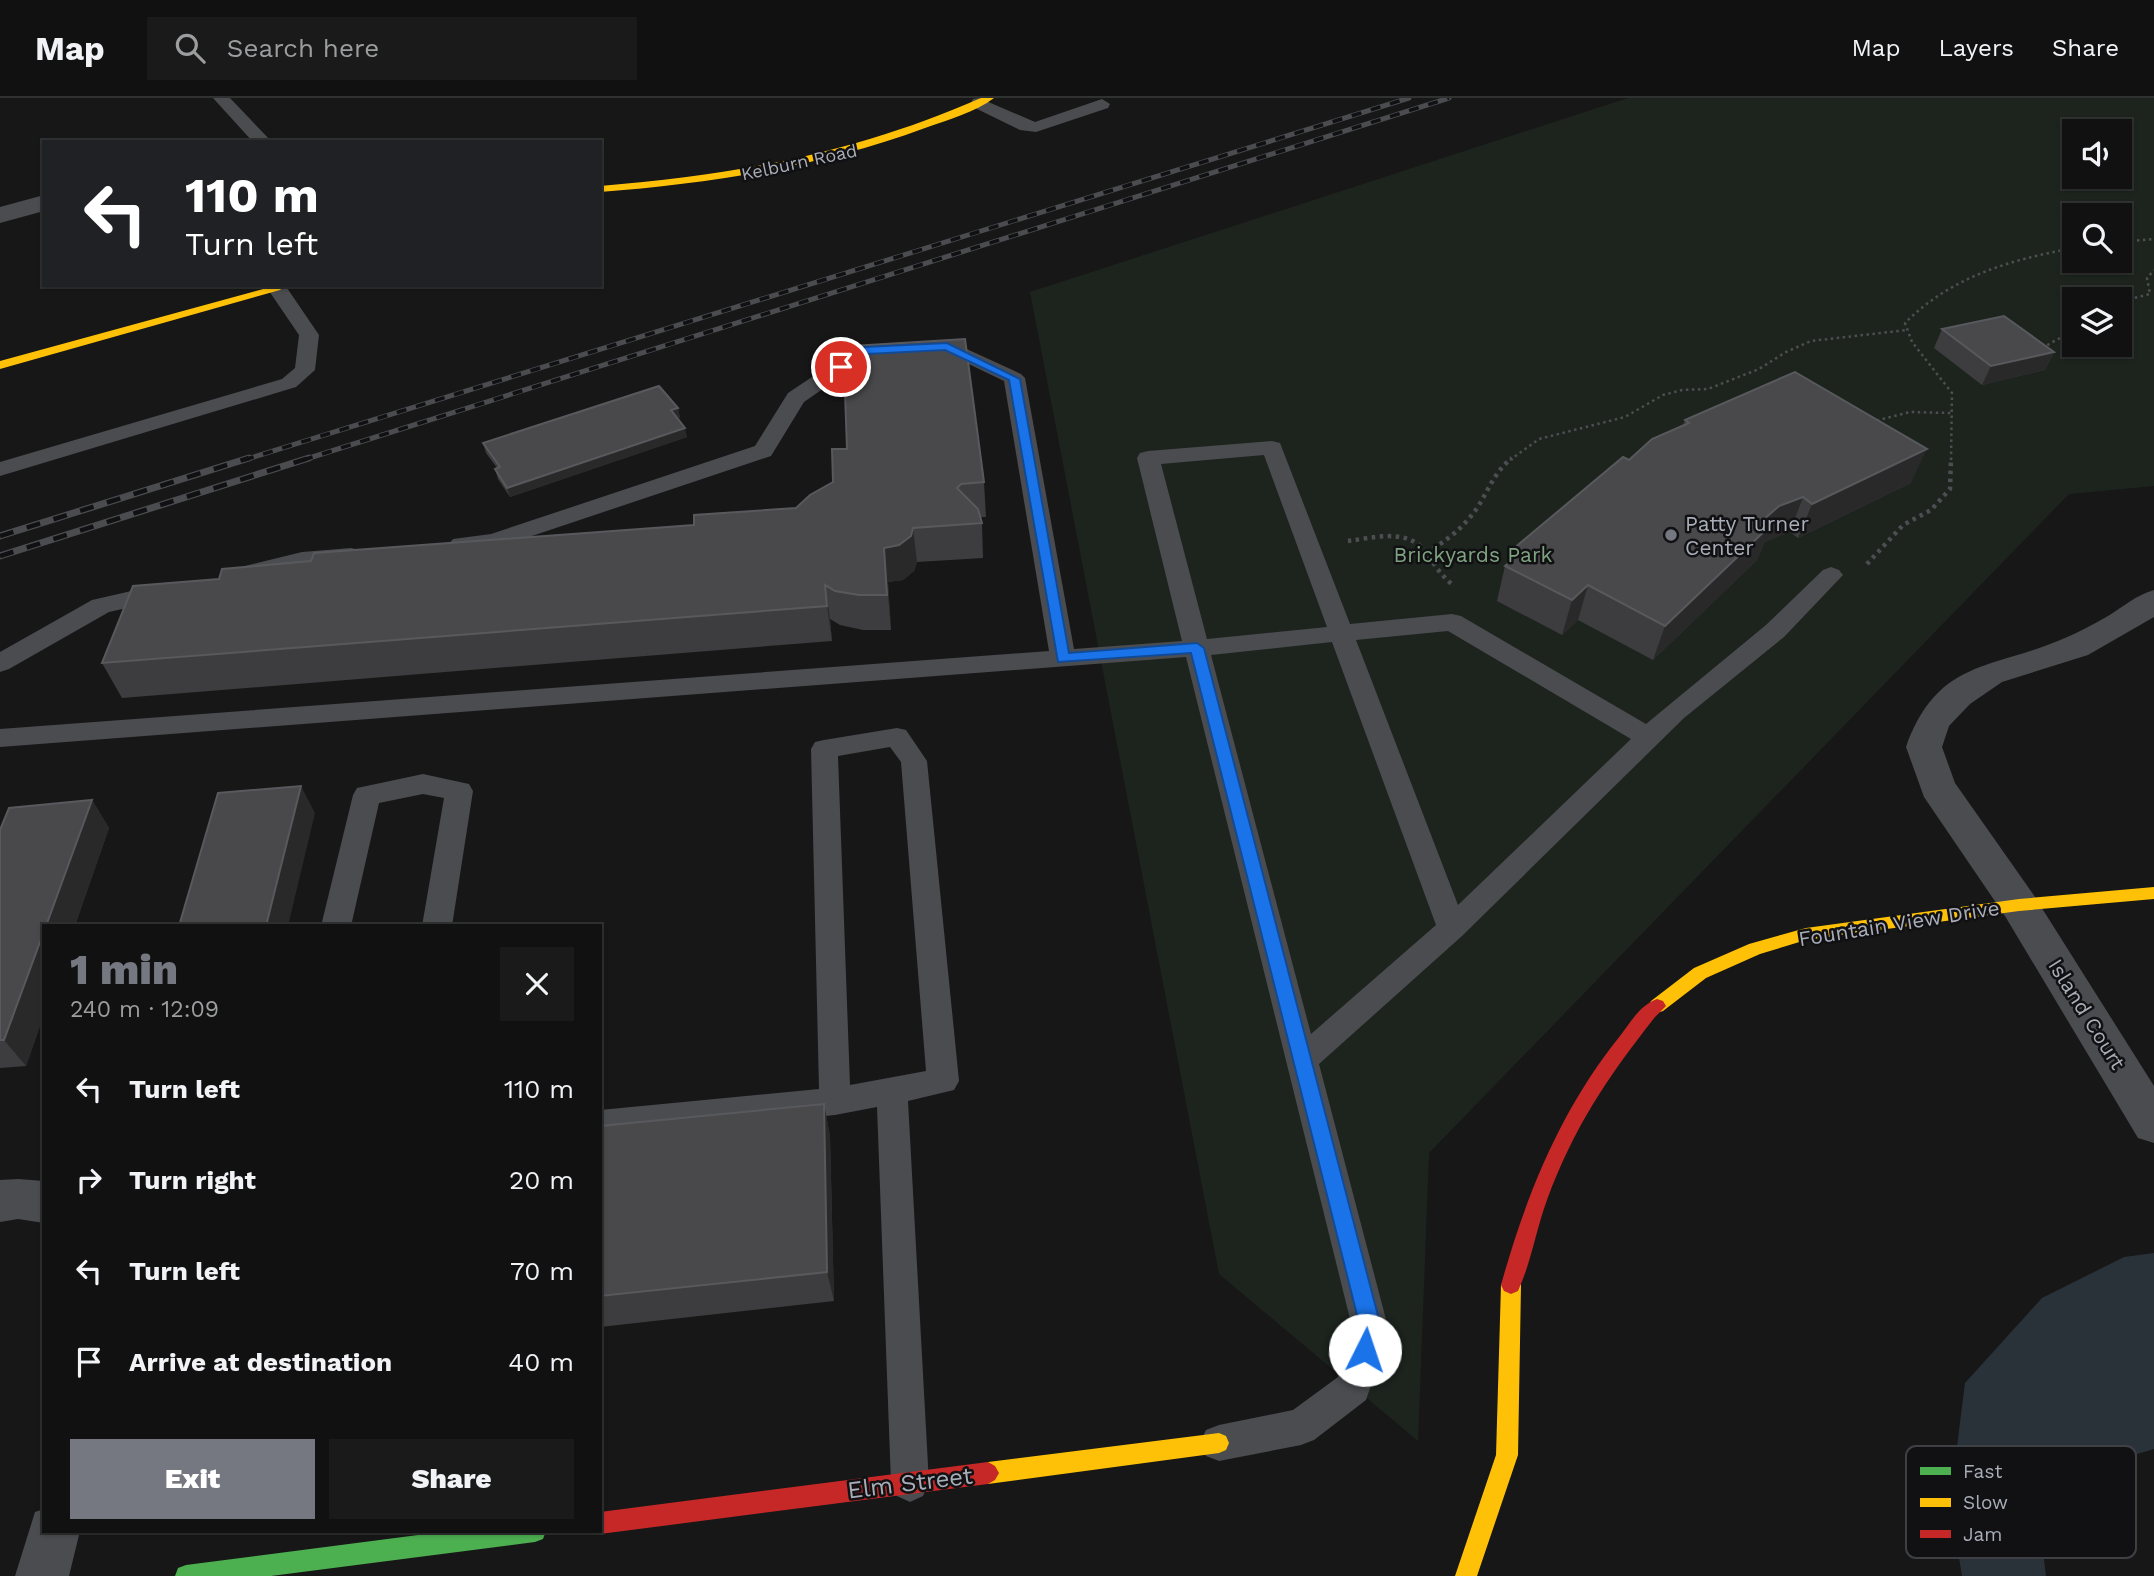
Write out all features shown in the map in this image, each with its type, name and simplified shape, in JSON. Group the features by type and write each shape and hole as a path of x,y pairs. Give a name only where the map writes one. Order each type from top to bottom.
{"street":[{"name":"Kelburn Road","path":"602,189 732,177 858,151 961,113 984,101"},
{"path":"0,215 42,204"},
{"path":"0,365 275,287"},
{"name":"Fountain View Drive","path":"2019,905 1937,788 1924,747 1933,721 1957,695 1990,674 2076,647 2120,624 2154,601"},
{"name":"Fountain View Drive","path":"1466,1576 1507,1455 1509,1291 1520,1249 1571,1122 1606,1064 1649,1012 1700,973 1755,949 1793,938 2019,905 2154,893"},
{"name":"Island Court","path":"2019,905 2154,1124"},
{"path":"0,1201 18,1199 42,1202"},
{"name":"Elm Street","path":"602,1523 1219,1443"},
{"path":"42,1576 53,1533"},
{"path":"186,1576 519,1533"}],"lane":[{"path":"221,98 261,140"},
{"path":"984,101 1026,126 1036,127 1102,104"},
{"path":"0,469 289,383 305,370 309,335 275,287"},
{"path":"439,547 494,541 763,451 796,398 864,351 947,346 1014,379 1063,658"},
{"path":"1219,1443 1301,1427 1353,1388 1371,1331 1148,458 1272,448 1452,928"},
{"path":"235,575 302,560 370,553"},
{"path":"1302,1060 1452,928 1649,738 1775,631 1831,575"},
{"path":"0,663 101,606 181,587"},
{"path":"0,738 1197,648 1452,622 1649,738"},
{"path":"602,1124 835,1101 943,1081 914,761 897,737 824,749 835,1101"},
{"path":"336,924 368,795 423,784 459,791 437,924"},
{"path":"891,1091 910,1483"}],"path":[{"path":"2132,241 2154,239"},
{"path":"1831,575 1869,564 1903,526 1931,510 1950,489 1952,393 1912,342 1905,323 1917,309 1956,282 2017,258 2062,250"},
{"path":"2132,298 2150,294 2147,278 2154,270"},
{"path":"1426,552 1447,541 1476,510 1499,468 1539,439 1625,418 1662,395 1682,390 1708,389 1759,369 1786,352 1811,341 1908,330"},
{"path":"2033,349 2047,347 2062,338"},
{"path":"1868,422 1891,413 1929,410 1951,413"},
{"path":"1309,545 1407,538 1420,544 1437,575 1459,590"}],"green space":[{"name":"Brickyards Park","path":"1628,98 2154,98 2154,486 2069,494 1429,1153 1418,1441 1219,1274 1030,292"}],"shaded area":[{"path":"2154,1253 2154,1449 2136,1454 2136,1446 1957,1446 1965,1383 2042,1298 2124,1257"},
{"path":"1959,1558 2044,1558 2046,1576 1962,1576"}],"building":[{"path":"2004,316 2054,352 1991,366 1942,329"},
{"path":"965,339 984,482 961,484 957,488 978,509 982,523 913,528 911,536 899,545 884,548 887,595 859,595 835,591 825,585 827,606 102,663 133,586 219,579 222,569 311,561 314,553 694,525 694,515 796,508 810,495 833,482 832,449 847,449 844,364 854,364 853,346"},
{"name":"Patty Turner Center","path":"1795,372 1927,449 1812,504 1803,497 1779,506 1762,521 1771,525 1665,626 1588,585 1572,600 1505,566 1520,553 1513,549 1623,457 1629,460 1652,439 1689,423 1685,420"},
{"path":"659,386 678,408 671,410 685,428 507,488 495,469 500,467 483,443"},
{"path":"301,786 266,924 180,924 218,793"},
{"path":"92,800 47,924 42,924 42,936 4,1040 0,1040 0,830 9,808"},
{"path":"824,1104 827,1272 602,1296 602,1126"}],"railway":[{"path":"244,460 1409,98"},
{"path":"303,460 1449,98"},
{"path":"0,536 249,458"},
{"path":"0,556 309,458"}],"traffic: fast":[{"path":"186,1576 519,1533"}],"traffic: slow":[{"path":"602,189 702,179 799,163 894,137 989,98"},
{"path":"0,365 276,288"},
{"path":"1657,1006 1700,973 1755,949 1806,934 2019,905 2154,893"},
{"path":"1466,1576 1507,1455 1511,1285"},
{"path":"988,1473 1219,1443"}],"traffic: jam":[{"path":"1511,1285 1537,1202 1571,1123 1607,1065 1649,1012 1657,1006"},
{"path":"602,1523 988,1473"}],"place":[{"name":"Patty Turner Center","path":"1671,535"}],"route":[{"path":"841,367 864,351 947,346 1014,379 1063,658 1197,648 1371,1331 1365,1350"}]}
